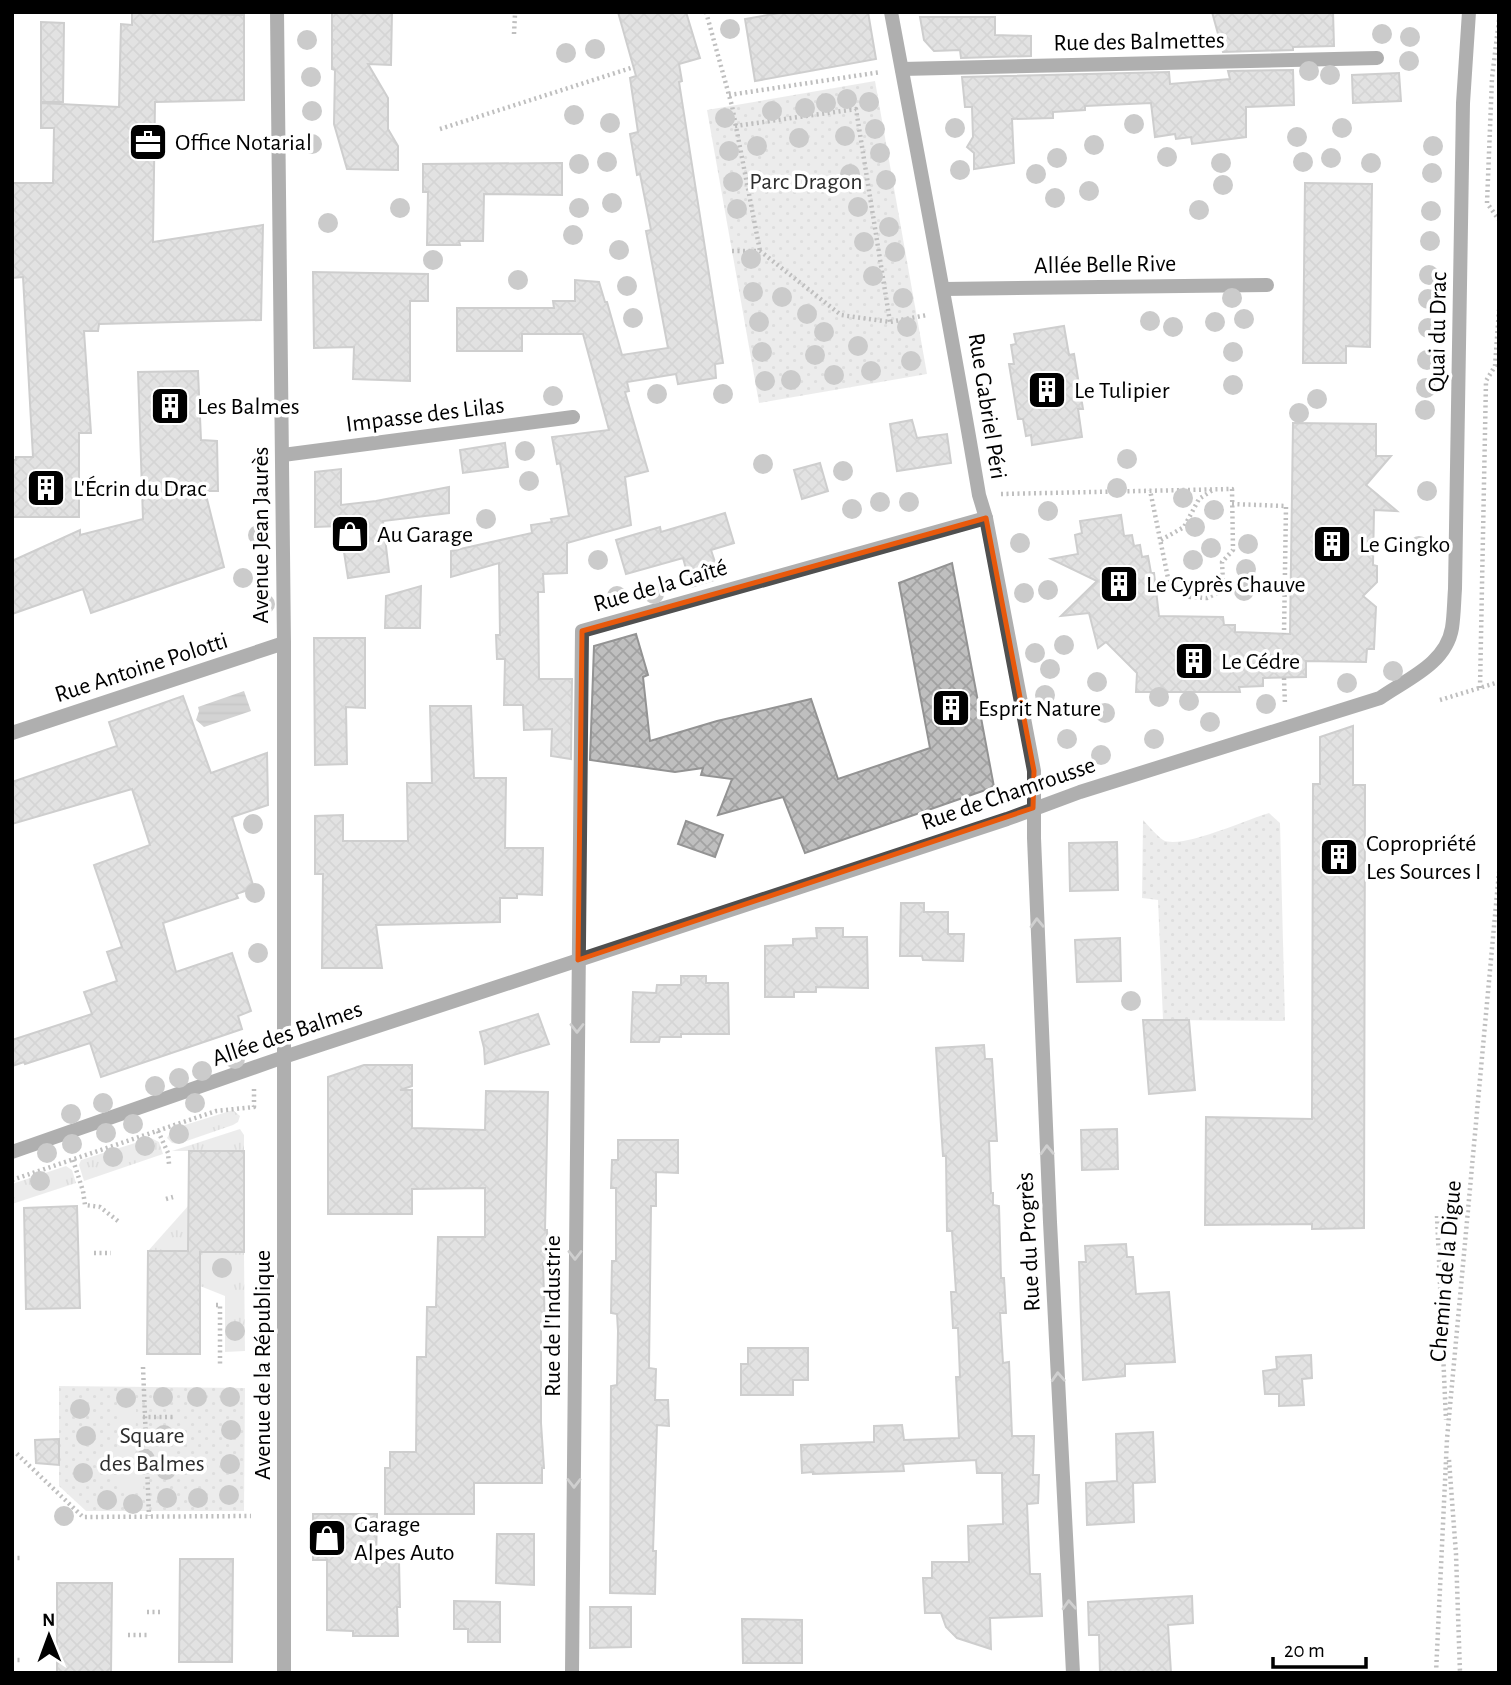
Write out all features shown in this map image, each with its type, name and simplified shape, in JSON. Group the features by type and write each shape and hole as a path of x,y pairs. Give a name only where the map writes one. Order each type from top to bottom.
{"street":[{"name":"Avenue Jean Jaurès","path":"277,12 283,455 284,1057"},
{"name":"Rue Gabriel Péri","path":"891,12 931,232 949,311 979,495 986,517 1034,771 1033,808"},
{"name":"Quai du Drac","path":"1444,652 1452,629 1455,589 1463,116 1469,12"},
{"name":"Rue des Balmettes","path":"902,69 1377,58"},
{"name":"Allée Belle Rive","path":"944,289 1267,285"},
{"name":"Impasse des Lilas","path":"283,455 573,417"},
{"name":"Rue de la Gaîté","path":"578,960 582,631 986,517"},
{"name":"Rue Antoine Polotti","path":"12,733 284,643"},
{"name":"Rue de Chamrousse","path":"578,960 1007,819 1033,808 1380,698 1419,673 1444,652"},
{"name":"Rue du Progrès","path":"1033,808 1050,1222 1073,1673"},
{"name":"Allée des Balmes","path":"12,1152 284,1057 578,960"},
{"name":"Rue de l'Industrie","path":"572,1673 578,960"},
{"name":"Avenue de la République","path":"284,1057 284,1673"}],"path":[{"path":"706,12 729,95 760,251"},
{"path":"514,34 515,14"},
{"path":"1499,20 1492,78 1487,203 1499,220"},
{"path":"440,129 634,67"},
{"path":"729,95 902,69"},
{"path":"735,126 856,108 890,321"},
{"path":"732,251 760,251 841,315 890,321 949,311"},
{"path":"1480,688 1486,381 1495,366 1499,310"},
{"path":"1161,540 1184,527 1199,499 1214,489"},
{"path":"979,495 1150,490 1232,489 1233,550 1222,562 1223,583 1219,592 1208,598 1190,597 1169,583 1150,490"},
{"path":"1232,504 1286,506 1284,634"},
{"path":"1440,700 1499,682"},
{"name":"Chemin de la Digue","path":"1436,1673 1447,1439 1499,872"},
{"path":"12,1180 216,1111 254,1107 254,1086"},
{"path":"158,1131 169,1164"},
{"path":"72,1160 85,1205 100,1207 118,1221"},
{"path":"166,1199 173,1197"},
{"path":"1437,1216 1460,1673"},
{"path":"94,1253 111,1253"},
{"path":"216,1305 220,1305 220,1366"},
{"path":"143,1367 149,1516"},
{"path":"144,1417 174,1417"},
{"path":"12,1452 83,1517 251,1516"},
{"path":"12,1558 22,1558"},
{"path":"147,1612 162,1612"},
{"path":"128,1635 147,1636"},
{"path":"12,1660 23,1660"}],"highlighted area":[{"path":"986,518 1034,771 1033,808 578,960 582,631"}],"green space":[{"name":"Parc Dragon","path":"875,81 927,374 759,403 707,110"},
{"path":"1269,813 1280,823 1285,1021 1163,1020 1158,900 1142,898 1143,820 1163,840 1172,842 1198,837"},
{"path":"233,1110 240,1116 238,1122 233,1125 178,1144 167,1138 172,1129"},
{"path":"240,1129 244,1135 244,1151 172,1151"},
{"path":"151,1138 159,1142 163,1154 84,1181 79,1165 81,1160"},
{"path":"66,1166 72,1170 76,1183 12,1204 12,1184"},
{"path":"189,1205 188,1251 148,1251"},
{"path":"200,1252 244,1252 245,1351 225,1352 225,1296 200,1286"},
{"name":"Square des Balmes","path":"59,1386 245,1388 244,1511 86,1511 59,1486"},
{"path":"119,1409 136,1409 135,1475 143,1475 143,1493 118,1493"}],"shaded area":[{"path":"244,691 251,711 204,727 196,720 198,707"}],"building":[{"path":"132,12 244,15 244,100 155,102 153,242 263,225 261,320 99,324 98,331 84,331 91,433 79,433 79,517 12,517 12,460 16,460 16,457 33,457 23,277 12,278 12,183 53,183 54,128 41,128 41,103 119,107 121,24 132,25"},
{"path":"332,12 392,12 391,65 368,64 388,98 388,129 398,146 398,170 347,169 334,124"},
{"path":"618,12 686,12 700,58 679,64 682,81 679,82 723,363 715,364 716,378 678,384 676,374 627,382 629,391 625,392 648,471 625,477 631,525 567,543 567,573 543,574 544,592 538,592 539,679 572,679 571,759 551,756 552,729 524,730 523,705 504,705 505,659 497,659 496,635 500,635 499,563 451,577 451,551 532,533 531,525 569,516 560,463 557,464 552,437 609,430 583,334 522,334 522,351 457,351 457,308 554,308 553,301 575,301 575,280 599,282 622,355 668,348 646,231 651,230 630,134 638,132 630,78 636,76"},
{"path":"785,12 868,12 876,59 755,81 745,19"},
{"path":"1212,12 1333,12 1334,46 1223,52"},
{"path":"920,17 995,17 995,35 1031,36 1031,56 961,58 960,50 934,51 924,40"},
{"path":"41,22 64,23 63,102 41,102"},
{"path":"1293,70 1294,105 1246,107 1246,137 1192,144 1191,137 1176,139 1175,134 1155,137 1151,103 1085,106 1085,110 1053,112 1053,118 1012,119 1014,163 974,169 974,153 967,147 973,137 972,107 965,107 962,77 1169,72 1170,84 1230,79 1228,71"},
{"path":"1399,73 1401,101 1353,103 1352,75"},
{"path":"562,163 562,195 484,194 483,241 459,241 460,245 427,245 428,192 423,192 423,164"},
{"path":"1305,183 1372,184 1370,347 1346,346 1346,363 1303,363"},
{"path":"313,272 428,274 428,301 410,301 410,381 353,379 354,347 314,348"},
{"name":"Le Tulipier","path":"1064,326 1069,355 1074,354 1083,409 1078,409 1082,437 1032,445 1031,435 1026,436 1023,419 1018,419 1009,364 1014,364 1011,345 1016,344 1014,334"},
{"path":"198,371 201,440 217,441 218,491 205,491 224,567 91,613 83,589 12,614 12,561 80,530 80,535 143,519 138,372"},
{"path":"912,420 917,438 947,434 951,463 897,471 890,424"},
{"path":"1293,423 1376,424 1376,456 1391,456 1366,485 1397,511 1374,510 1373,565 1377,566 1377,582 1363,596 1376,607 1374,649 1367,649 1366,662 1306,661 1306,677 1263,678 1263,686 1239,687 1240,692 1136,692 1137,673 1106,642 1098,648 1089,613 1061,616 1097,581 1051,559 1078,554 1075,535 1082,533 1080,521 1121,515 1124,536 1132,535 1134,546 1140,545 1142,557 1148,556 1151,573 1154,573 1159,616 1223,617 1224,625 1235,625 1235,632 1290,634"},
{"path":"505,443 508,467 463,473 460,450"},
{"path":"820,463 828,491 802,499 794,470"},
{"path":"341,469 341,505 449,487 449,513 383,521 389,572 348,578 340,526 315,527 315,472"},
{"path":"725,513 734,543 711,550 718,571 712,573 714,580 691,587 683,558 626,574 616,540 660,527 661,532"},
{"name":"Esprit Nature","path":"952,563 994,787 805,853 783,797 718,815 732,779 701,775 703,768 675,772 590,760 594,646 636,634 648,675 643,677 650,741 717,721 811,699 838,779 930,748 899,583"},
{"path":"421,586 420,628 385,628 386,596"},
{"path":"314,638 365,638 365,708 346,707 347,764 315,765"},
{"path":"183,696 211,773 267,753 268,805 232,817 254,888 236,894 238,898 163,923 176,972 232,953 251,1011 238,1016 242,1029 101,1077 90,1043 12,1066 12,1040 92,1014 84,992 117,981 107,952 122,947 94,865 150,845 132,789 12,824 12,782 117,746 109,722"},
{"path":"430,706 471,706 474,778 506,778 505,848 543,848 542,895 517,894 517,898 500,898 500,922 376,925 382,968 322,968 323,874 315,874 315,816 343,815 343,841 408,841 407,783 432,783"},
{"path":"1353,726 1353,785 1365,785 1364,1228 1312,1229 1312,1224 1205,1225 1206,1117 1312,1119 1313,784 1320,784 1320,737"},
{"path":"686,821 723,835 715,857 678,844"},
{"path":"1117,842 1118,890 1070,891 1069,843"},
{"path":"901,903 924,903 924,912 948,912 948,934 964,934 963,961 923,960 922,956 900,956"},
{"path":"816,928 843,928 843,937 867,937 868,988 816,987 816,992 794,992 794,997 765,997 765,946 793,945 793,939 817,938"},
{"path":"1120,938 1121,981 1077,982 1075,940"},
{"path":"681,976 706,976 706,983 728,983 729,1034 681,1034 681,1037 660,1037 659,1042 631,1042 633,992 656,993 657,985 681,985"},
{"path":"538,1014 549,1044 485,1064 480,1032"},
{"path":"1143,1020 1189,1020 1195,1090 1149,1094"},
{"path":"984,1045 985,1059 992,1059 997,1141 989,1141 991,1193 993,1205 999,1206 1001,1278 1004,1278 1006,1313 1000,1313 1003,1363 1009,1362 1012,1436 1034,1436 1033,1475 1039,1475 1038,1503 1027,1504 1030,1574 1040,1574 1042,1616 990,1618 991,1649 957,1638 946,1627 941,1613 925,1613 923,1578 932,1578 932,1562 969,1562 968,1526 1003,1524 1002,1473 977,1473 976,1460 903,1464 904,1471 802,1473 801,1445 874,1442 874,1426 902,1425 904,1440 959,1438 956,1377 960,1377 958,1328 953,1328 951,1292 956,1292 952,1231 947,1231 946,1156 943,1156 936,1048"},
{"path":"364,1065 412,1065 412,1086 400,1090 412,1090 412,1128 485,1130 486,1091 548,1092 545,1230 548,1262 543,1263 545,1326 541,1326 542,1483 474,1483 474,1514 385,1514 385,1468 390,1468 390,1452 416,1452 417,1357 426,1357 427,1307 436,1307 438,1237 485,1237 485,1188 412,1189 412,1214 328,1214 328,1077"},
{"path":"1117,1129 1118,1169 1082,1170 1081,1130"},
{"path":"618,1140 678,1140 678,1173 656,1172 656,1206 651,1206 649,1368 656,1369 655,1400 668,1400 669,1426 657,1425 653,1551 656,1551 655,1594 610,1593 611,1386 617,1385 618,1331 617,1314 611,1313 612,1261 616,1261 616,1188 611,1188 612,1160 618,1160"},
{"path":"189,1151 244,1151 244,1252 200,1252 200,1354 147,1354 148,1251 188,1251"},
{"path":"77,1206 80,1308 26,1309 24,1208"},
{"path":"1126,1244 1127,1257 1133,1257 1136,1294 1169,1292 1175,1362 1125,1364 1125,1376 1083,1380 1079,1262 1086,1262 1085,1246"},
{"path":"748,1348 808,1348 808,1380 793,1380 793,1395 741,1395 741,1364 748,1364"},
{"path":"1311,1355 1312,1378 1302,1379 1304,1405 1279,1406 1279,1394 1265,1394 1263,1371 1277,1369 1276,1357"},
{"path":"1153,1432 1155,1482 1133,1483 1134,1522 1087,1525 1086,1483 1117,1481 1116,1434"},
{"path":"59,1439 59,1465 36,1463 35,1440"},
{"path":"313,1514 377,1514 376,1561 399,1561 398,1636 353,1636 353,1631 327,1630 327,1560 313,1560"},
{"path":"497,1534 534,1534 534,1585 496,1583"},
{"path":"180,1559 233,1559 232,1662 179,1662"},
{"path":"57,1583 112,1583 111,1673 57,1673"},
{"path":"1192,1596 1193,1623 1168,1625 1171,1673 1100,1673 1099,1635 1089,1635 1088,1602"},
{"path":"454,1601 500,1602 500,1642 468,1642 468,1629 454,1629"},
{"path":"590,1607 631,1607 631,1647 590,1648"},
{"path":"742,1619 802,1620 802,1663 743,1663"}],"place":[{"name":"Office Notarial","path":"148,142"},
{"name":"Le Tulipier","path":"1047,390"},
{"name":"Les Balmes","path":"170,406"},
{"name":"L'Écrin du Drac","path":"46,488"},
{"name":"Au Garage","path":"350,534"},
{"name":"Le Gingko","path":"1332,544"},
{"name":"Le Cyprès Chauve","path":"1119,584"},
{"name":"Le Cédre","path":"1194,661"},
{"name":"Esprit Nature","path":"951,708"},
{"name":"Copropriété Les Sources I","path":"1339,857"},
{"name":"Garage Alpes Auto","path":"327,1538"}]}
